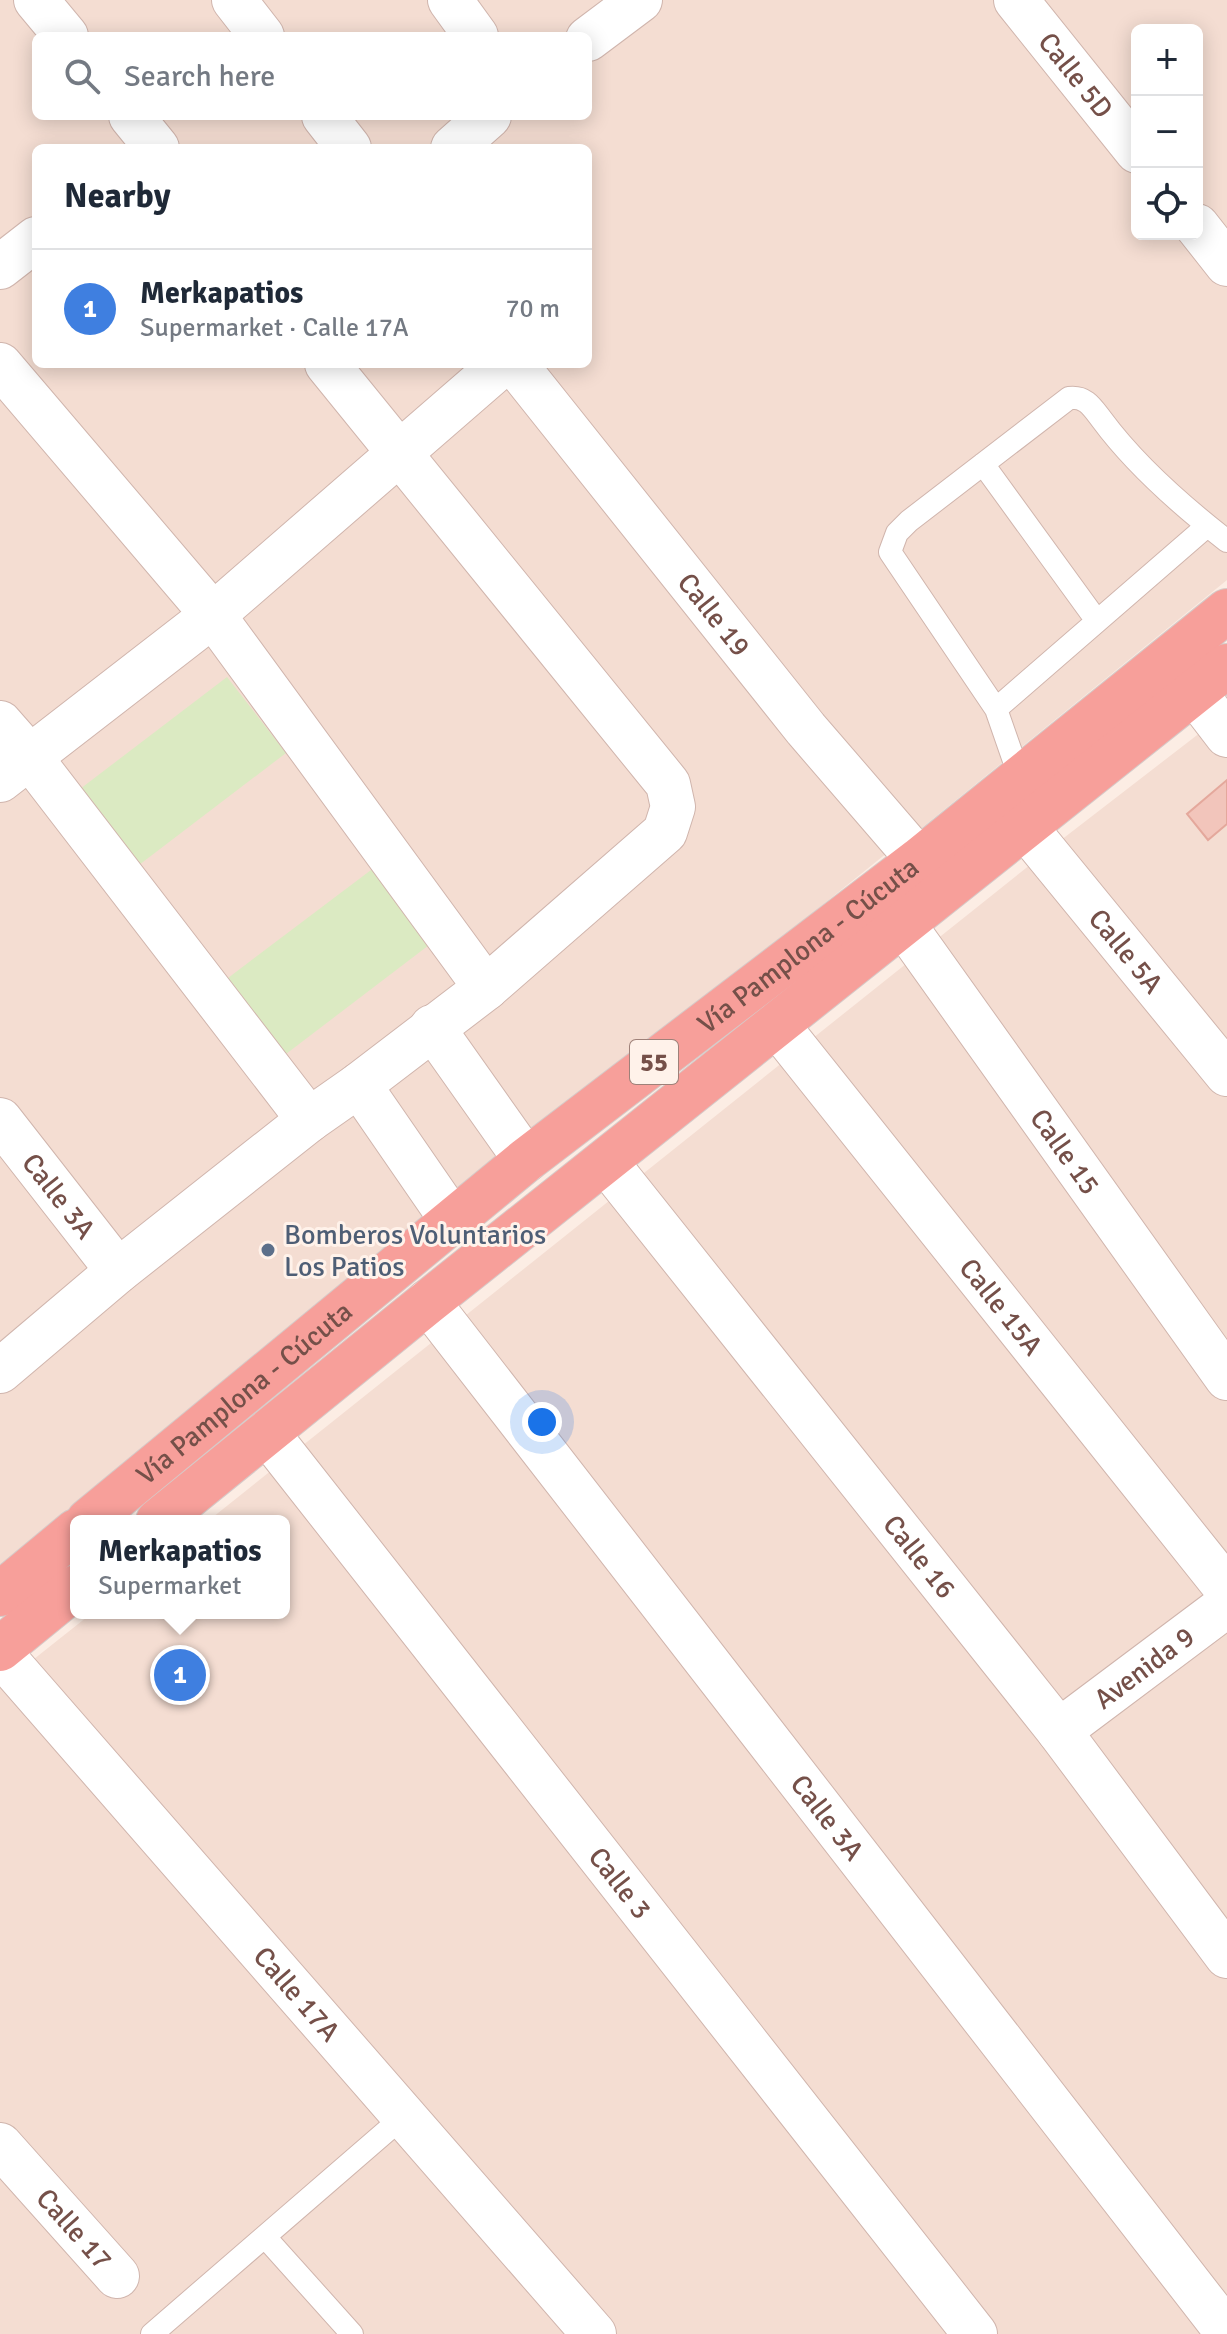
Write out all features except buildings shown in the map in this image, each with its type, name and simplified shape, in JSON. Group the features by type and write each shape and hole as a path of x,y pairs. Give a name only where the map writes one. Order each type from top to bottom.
{"highway":[{"name":"Vía Pamplona - Cúcuta","path":"95,1515 526,1160 919,860 1227,611"},
{"name":"Vía Pamplona - Cúcuta","path":"165,1515 1211,679"},
{"path":"0,1594 70,1536"},
{"path":"0,1651 70,1592"}],"street":[{"path":"36,0 63,32"},
{"path":"234,0 259,32"},
{"path":"450,0 473,32"},
{"path":"592,36 640,0"},
{"name":"Calle 5D","path":"1016,0 1131,144"},
{"path":"327,120 346,144"},
{"path":"458,144 484,120"},
{"path":"1203,234 1227,264"},
{"path":"0,267 32,242"},
{"path":"0,365 213,615 486,988"},
{"path":"0,1371 118,1271 309,1120 486,988 665,832 673,807 668,784 330,368"},
{"path":"15,768 213,615 497,368"},
{"name":"Calle 19","path":"518,368 806,729 919,860"},
{"path":"1211,679 1227,735"},
{"path":"0,723 15,768 309,1120"},
{"name":"Calle 5A","path":"1025,827 1227,1074"},
{"name":"Calle 15","path":"904,925 1227,1378"},
{"name":"Calle 15A","path":"777,1025 1227,1589"},
{"path":"432,1027 526,1160"},
{"path":"359,1085 452,1220"},
{"name":"Calle 3A","path":"0,1120 118,1271"},
{"name":"Calle 16","path":"606,1162 1059,1731 1227,1956"},
{"name":"Calle 3A","path":"428,1302 1227,2332"},
{"name":"Calle 3","path":"267,1433 975,2334"},
{"name":"Avenida 9","path":"1059,1731 1227,1605"},
{"name":"Calle 17A","path":"0,1651 594,2334"},
{"name":"Calle 17","path":"0,2145 117,2276"}],"lane":[{"path":"1020,778 996,709 890,552 897,533 1069,398 1080,397 1089,403 1123,449 1227,541"},
{"path":"983,464 1097,621"},
{"path":"996,709 1207,526"},
{"path":"166,2329 265,2237 404,2116"},
{"path":"265,2237 352,2334"}],"shaded area":[{"path":"0,0 1227,0 1227,580 918,831 543,368 592,368 592,144 362,144 342,120 592,120 592,32 32,32 32,120 338,120 358,144 32,144 32,368 533,368 903,840 0,1568"},
{"path":"1227,712 1227,2334 0,2334 0,1686 84,1619 290,1619 290,1515 216,1515 1065,837"}],"green space":[{"path":"227,677 286,753 139,865 80,789"},
{"path":"375,867 433,942 286,1054 228,978"}],"place":[{"name":"Bomberos Voluntarios Los Patios","path":"268,1250"},
{"name":"Merkapatios","path":"180,1675"}]}
